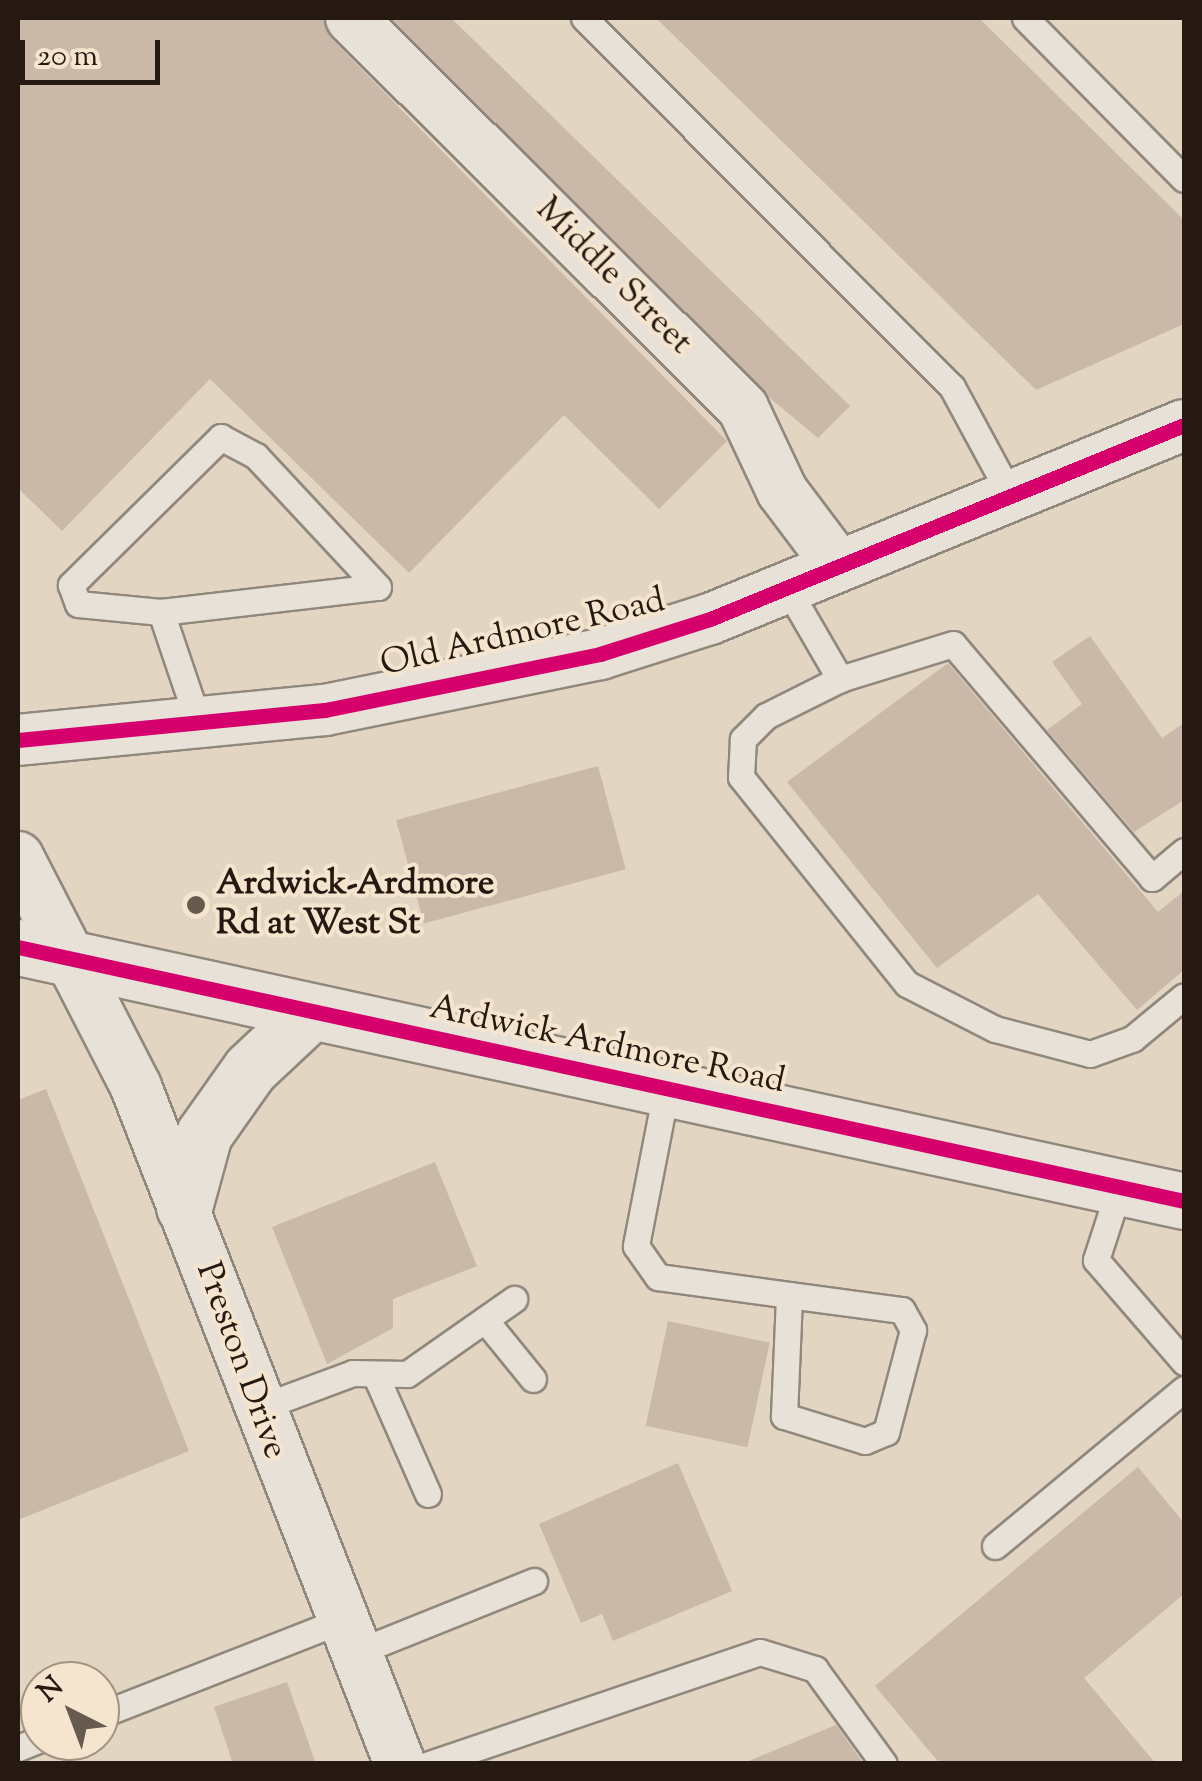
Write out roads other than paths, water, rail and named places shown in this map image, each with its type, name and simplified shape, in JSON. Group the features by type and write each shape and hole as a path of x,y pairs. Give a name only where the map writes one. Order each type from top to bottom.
{"main road":[{"name":"Ardwick Ardmore Road","path":"18,947 1184,1200"},
{"path":"184,1207 204,1134 250,1069 311,1012"}],"street":[{"name":"Middle Street","path":"351,18 744,408 782,491 837,564"},
{"name":"Old Ardmore Road","path":"18,740 324,710 600,654 786,586 1184,425"},
{"name":"Preston Drive","path":"18,857 73,962 184,1207 256,1409 400,1764"}],"lane":[{"path":"584,18 942,376 1011,496"},
{"path":"1025,18 1184,179"},
{"path":"222,437 256,456 378,587 161,612 78,604 70,585 222,437"},
{"path":"786,586 840,679"},
{"path":"161,612 198,724"},
{"path":"1184,851 1152,878 952,644 840,679 766,716 744,738 741,777 907,984 995,1029 1090,1054 1132,1039 1184,996"},
{"path":"666,1090 636,1246 658,1278 789,1294 902,1310 913,1330 886,1432 865,1442 784,1416 789,1294"},
{"path":"1120,1186 1096,1260 1184,1362"},
{"path":"256,1409 353,1372 407,1374 514,1300"},
{"path":"485,1320 533,1380"},
{"path":"375,1374 428,1494"},
{"path":"994,1546 1184,1389"},
{"path":"120,1709 534,1580"},
{"path":"429,1764 760,1652 816,1669 884,1764"}],"place":[{"name":"Ardwick-Ardmore Rd at West St","path":"196,905"}]}
